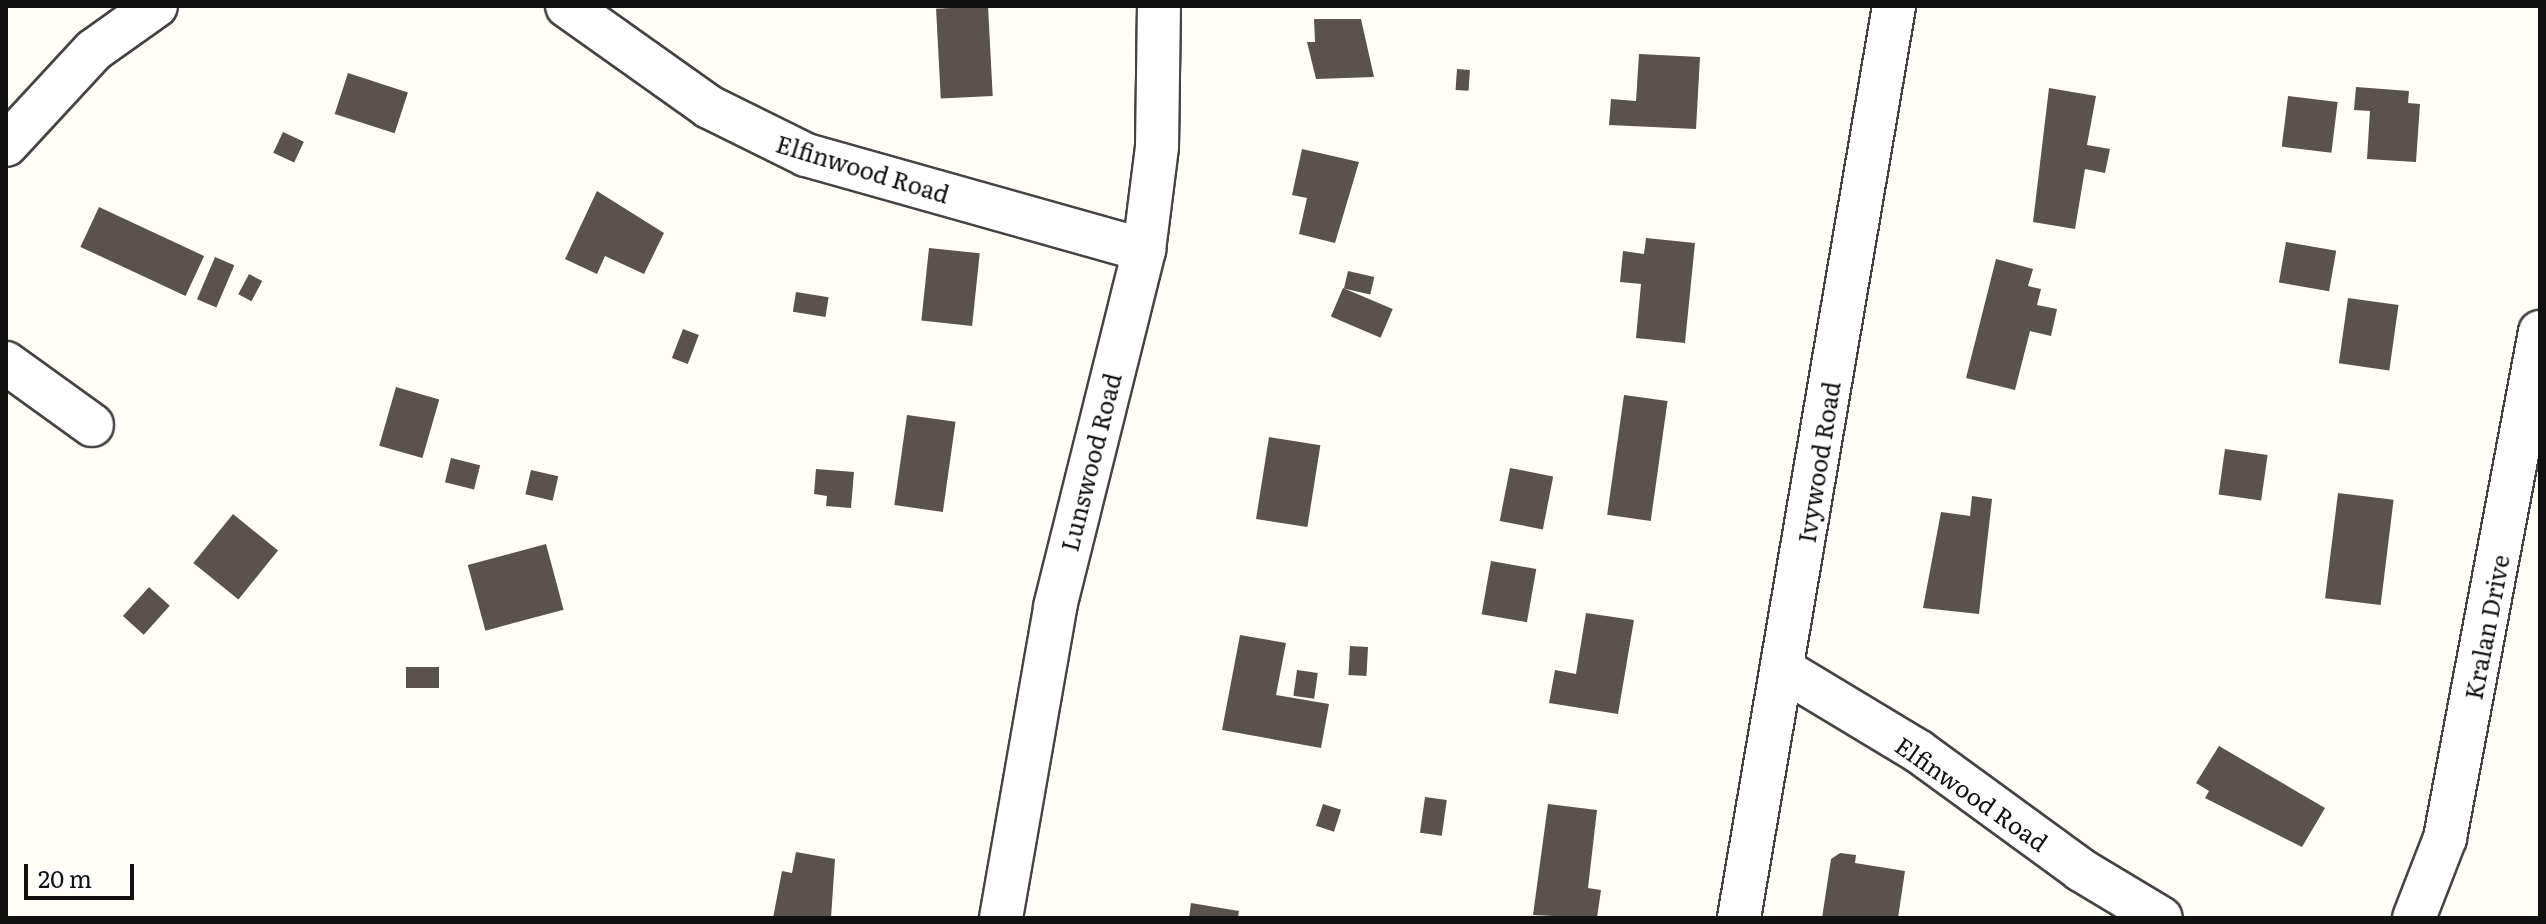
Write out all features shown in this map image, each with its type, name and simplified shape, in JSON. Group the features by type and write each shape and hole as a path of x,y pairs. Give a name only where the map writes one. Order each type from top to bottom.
{"street":[{"path":"6,145 94,50 156,6"},
{"name":"Elfinwood Road","path":"567,6 709,107 806,155 1144,250"},
{"name":"Lunswood Road","path":"1001,918 1055,607 1144,250 1157,147 1159,6"},
{"name":"Ivywood Road","path":"1739,918 1894,6"},
{"name":"Kralan Drive","path":"2414,918 2445,838 2530,451 2540,332"},
{"path":"6,363 92,425"},
{"name":"Elfinwood Road","path":"1782,669 1918,751 2081,870 2161,918"}],"building":[{"path":"988,6 993,96 941,99 936,9"},
{"path":"1314,19 1361,19 1374,77 1316,79 1307,42 1315,42"},
{"path":"1639,54 1700,57 1696,129 1609,125 1611,99 1636,101"},
{"path":"1457,69 1470,70 1469,91 1456,90"},
{"path":"348,73 408,92 395,133 335,114"},
{"path":"2356,87 2409,91 2408,103 2420,104 2416,162 2367,159 2370,111 2354,110"},
{"path":"2049,88 2096,96 2087,145 2110,149 2105,173 2085,169 2075,229 2033,222"},
{"path":"2288,96 2338,102 2331,153 2282,147"},
{"path":"283,132 304,142 294,163 273,153"},
{"path":"1302,149 1359,162 1335,243 1299,234 1307,198 1292,195"},
{"path":"597,191 664,233 644,274 605,256 597,274 565,259"},
{"path":"99,207 204,256 186,296 80,247"},
{"path":"1646,238 1695,243 1685,343 1636,338 1641,284 1620,282 1623,251 1644,254"},
{"path":"2286,242 2336,251 2329,291 2279,282"},
{"path":"929,248 980,253 972,326 921,321"},
{"path":"215,257 234,265 216,308 197,299"},
{"path":"1996,259 2033,269 2028,286 2041,289 2037,305 2057,309 2051,336 2030,331 2015,390 1966,378"},
{"path":"1348,271 1374,277 1370,295 1344,289"},
{"path":"249,274 262,281 251,301 238,294"},
{"path":"1343,288 1393,309 1381,338 1331,317"},
{"path":"796,292 829,297 825,317 793,312"},
{"path":"2348,298 2399,305 2389,370 2339,363"},
{"path":"683,329 699,335 688,364 672,358"},
{"path":"396,387 439,399 422,458 379,446"},
{"path":"1624,395 1668,401 1651,521 1607,515"},
{"path":"907,415 956,422 943,512 894,505"},
{"path":"1269,437 1320,445 1307,527 1256,519"},
{"path":"2225,449 2268,455 2261,501 2219,495"},
{"path":"451,458 480,465 474,490 445,482"},
{"path":"1510,468 1553,476 1543,529 1500,521"},
{"path":"816,469 854,472 851,508 826,506 827,496 814,494"},
{"path":"531,470 558,476 553,501 525,494"},
{"path":"2338,493 2394,500 2381,605 2325,598"},
{"path":"1972,496 1992,499 1979,614 1923,608 1941,512 1970,516"},
{"path":"233,514 278,551 238,599 193,563"},
{"path":"546,544 564,610 485,631 468,565"},
{"path":"1491,561 1536,569 1527,622 1482,614"},
{"path":"149,587 170,606 144,635 123,616"},
{"path":"1586,613 1634,620 1618,714 1549,703 1555,670 1576,674"},
{"path":"1240,635 1286,643 1276,695 1329,704 1321,748 1222,730"},
{"path":"1350,646 1368,647 1366,676 1348,675"},
{"path":"406,667 439,667 439,688 406,688"},
{"path":"1297,670 1318,673 1314,699 1293,696"},
{"path":"2219,746 2325,808 2302,847 2205,798 2209,791 2196,783"},
{"path":"1425,797 1447,800 1442,836 1420,833"},
{"path":"1323,804 1341,810 1334,832 1316,826"},
{"path":"1548,804 1597,810 1588,888 1601,890 1597,918 1533,915"},
{"path":"796,852 835,859 831,918 773,918 782,871 792,873"},
{"path":"1840,853 1856,855 1855,863 1905,871 1898,918 1822,918 1831,859"},
{"path":"1191,903 1239,911 1238,918 1189,918"}]}
